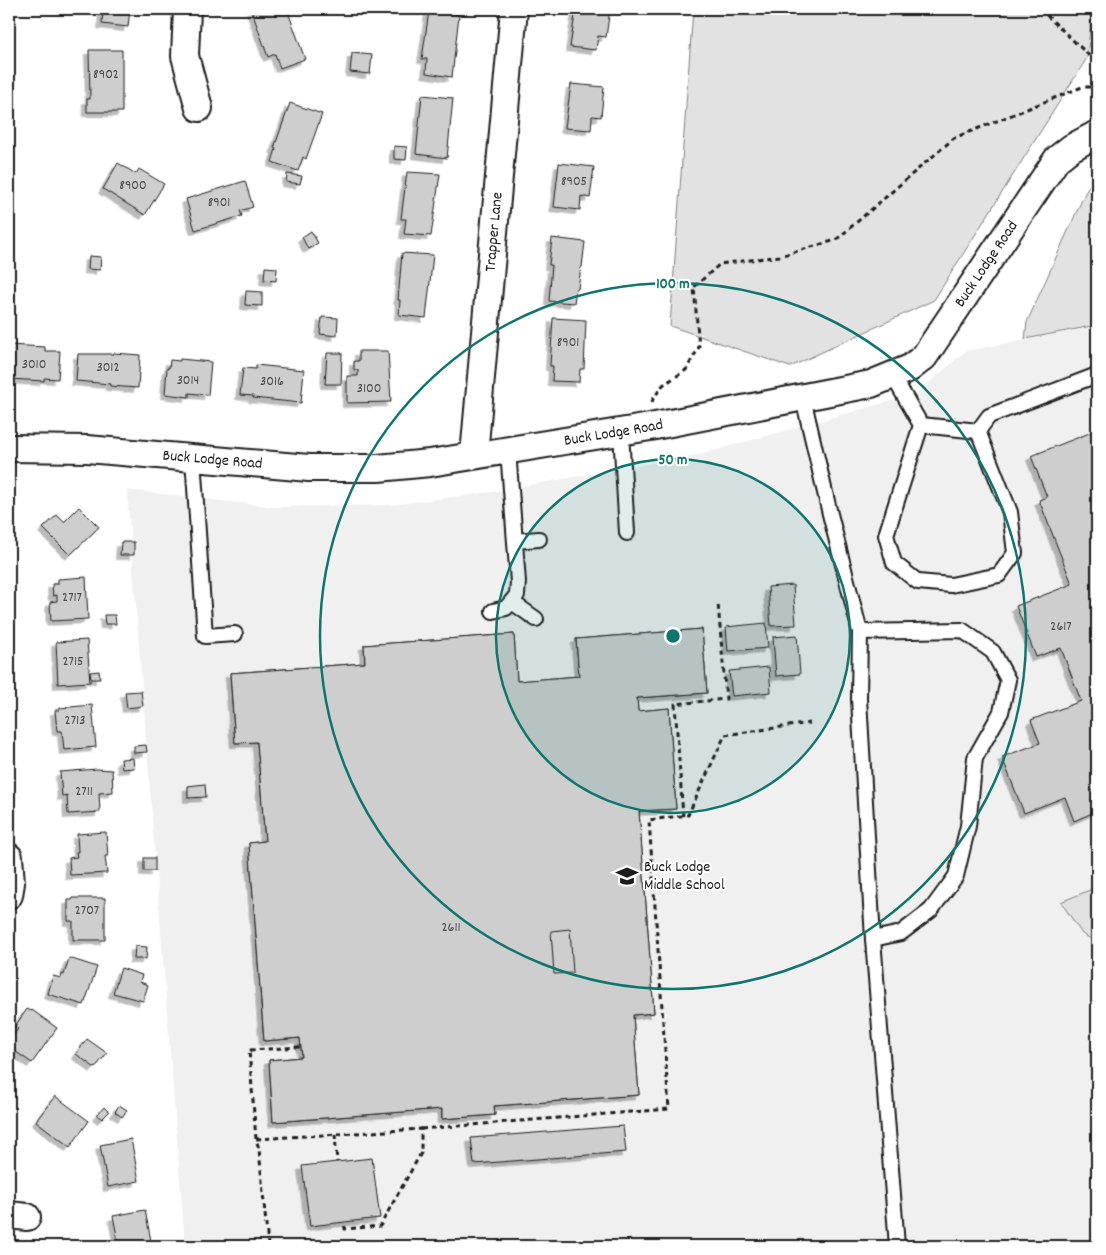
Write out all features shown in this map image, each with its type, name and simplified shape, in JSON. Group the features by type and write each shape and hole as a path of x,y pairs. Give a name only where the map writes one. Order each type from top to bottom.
{"street":[{"path":"187,9 185,56 199,108"},
{"name":"Trapper Lane","path":"474,455 514,9"},
{"name":"Buck Lodge Road","path":"9,448 87,449 309,468 358,468 430,463 650,427 871,384 910,368 924,357 942,333 1057,159 1071,148 1097,134"},
{"path":"9,857 11,883 9,895"}],"lane":[{"path":"978,431 989,416 1097,375"},
{"path":"893,376 921,425 886,535 894,562 918,582 951,584 999,575 1014,553 1010,512 978,431"},
{"path":"803,398 860,632 859,699 873,939 897,1246"},
{"path":"921,425 978,431"},
{"path":"621,432 628,533"},
{"path":"493,611 506,608 518,595 508,450"},
{"path":"193,458 205,636 235,634"},
{"path":"515,541 538,539"},
{"path":"512,602 536,619"},
{"path":"860,632 962,630 993,652 1008,680 1002,712 975,758 968,826 956,876 931,910 901,933 873,939"}],"path":[{"path":"1040,9 1097,63"},
{"path":"650,427 653,399 663,385 686,370 699,347 694,287 720,264 780,256 836,240 954,138 1082,87 1097,87"},
{"path":"684,816 675,704 726,699 718,603"},
{"path":"256,1139 669,1109 649,820 688,815 725,735 810,723"},
{"path":"268,1246 259,1149 256,1139 250,1050 301,1047"},
{"path":"344,1222 345,1230 380,1226 421,1153 420,1128"},
{"path":"335,1134 337,1162"}],"shaded area":[{"path":"693,9 1092,9 1087,58 934,300 790,367 670,326"},
{"path":"1097,173 1097,325 1025,339 1027,322 1085,193"},
{"name":"Buck Lodge Middle School","path":"1097,326 1097,1246 185,1246 127,490 274,507 392,505 491,492 702,454 916,394 966,351"},
{"path":"1097,887 1097,942 1082,934 1061,902"}],"building":[{"path":"96,9 130,9 128,27 102,24 103,10"},
{"path":"251,9 287,9 305,59 280,68 275,54 268,57"},
{"path":"576,9 610,9 606,37 598,36 596,50 570,47"},
{"path":"429,11 459,15 452,77 426,73 427,59 422,59"},
{"path":"89,50 122,50 122,112 87,112 87,99 90,99"},
{"path":"352,53 372,55 370,74 350,72"},
{"path":"571,84 604,87 601,117 592,116 591,130 565,128"},
{"path":"422,95 453,98 447,158 416,154"},
{"path":"290,103 322,114 306,159 303,157 298,171 272,162 276,149 274,148"},
{"path":"394,146 407,147 406,160 394,159"},
{"path":"118,163 136,174 139,169 164,184 145,215 103,189"},
{"path":"559,163 594,167 590,198 581,196 580,210 554,207"},
{"path":"407,172 440,174 431,236 404,234 406,219 401,219"},
{"path":"287,174 302,176 300,184 286,182"},
{"path":"245,181 253,207 240,211 242,216 195,230 186,199"},
{"path":"311,231 318,243 308,249 302,237"},
{"path":"552,238 585,242 574,303 549,301 552,265 549,265"},
{"path":"402,253 433,255 426,318 399,315 400,300 398,300"},
{"path":"89,256 101,257 100,270 88,269"},
{"path":"265,267 277,268 276,281 264,280"},
{"path":"246,291 262,292 262,306 245,305"},
{"path":"322,317 338,318 337,336 320,334"},
{"path":"553,318 586,320 584,369 580,369 579,382 552,381 553,366 550,366"},
{"path":"9,345 45,347 45,351 60,351 58,379 44,378 44,381 9,379"},
{"path":"359,351 388,351 391,402 347,403 347,376 358,376 358,370 354,370 354,361 359,361"},
{"path":"114,353 140,355 138,388 76,381 78,354"},
{"path":"327,353 342,353 341,384 325,384"},
{"path":"180,359 211,362 208,395 189,393 189,397 165,394 167,368 169,368 170,360 180,361"},
{"path":"256,365 304,370 301,403 240,395 243,368 256,369"},
{"path":"1097,430 1097,811 1074,821 1065,797 1024,813 1002,757 1040,743 1031,720 1081,701 1061,648 1036,657 1016,606 1072,584 1039,500 1047,497 1031,456"},
{"path":"79,507 99,527 70,555 43,528 57,515 64,522"},
{"path":"121,542 134,542 134,555 120,555"},
{"path":"86,577 88,619 51,621 50,602 57,601 57,595 53,596 52,584 58,584 58,579"},
{"path":"793,585 796,625 771,626 768,587"},
{"path":"104,615 115,615 116,624 105,624"},
{"path":"766,623 768,648 728,651 726,627"},
{"path":"702,629 707,693 637,698 638,711 669,708 676,809 639,811 654,1013 633,1015 639,1095 494,1106 495,1115 442,1119 442,1109 273,1122 269,1060 302,1057 300,1038 264,1041 249,843 265,841 257,742 235,743 230,673 365,663 364,645 514,634 517,681 579,676 576,639","holes":["491,646 494,677 390,685 388,654","499,727 504,796 390,803 386,734","573,831 588,1016 609,1014 610,1030 548,1035 531,834","471,839 483,1004 441,1007 429,842","365,848 381,1051 319,1056 317,1034 338,1032 324,851"]},
{"path":"702,629 707,693 637,698 638,711 669,708 676,809 639,811 654,1013 633,1015 639,1095 494,1106 495,1115 442,1119 442,1109 273,1122 269,1060 302,1057 300,1038 264,1041 249,843 265,841 257,742 235,743 230,673 365,663 364,645 514,634 517,681 579,676 576,639"},
{"path":"797,635 800,674 776,676 773,637"},
{"path":"87,640 90,682 58,684 56,642"},
{"path":"769,667 771,692 732,696 729,671"},
{"path":"99,671 100,679 91,679 90,672"},
{"path":"141,691 143,706 127,708 125,692"},
{"path":"92,705 96,747 64,750 62,731 57,731 55,710"},
{"path":"146,745 147,752 134,753 134,746"},
{"path":"133,758 134,768 122,769 121,759"},
{"path":"97,769 112,770 113,792 99,793 100,812 68,814 67,795 62,796 60,772"},
{"path":"205,784 206,797 188,798 188,786"},
{"path":"106,832 108,856 105,856 107,873 70,875 69,858 77,857 76,852 78,852 77,834"},
{"path":"144,858 155,858 155,871 144,871"},
{"path":"73,898 105,898 105,940 73,940 73,921 68,921 68,900"},
{"path":"570,929 573,973 554,974 551,931"},
{"path":"135,946 147,947 146,959 134,959"},
{"path":"69,958 97,967 84,1005 48,994 53,976 61,978 62,974 64,975"},
{"path":"121,968 142,975 140,982 148,985 143,1001 113,993"},
{"path":"27,1009 32,1010 57,1028 32,1063 9,1047 9,1041 18,1029 15,1026"},
{"path":"87,1039 107,1053 95,1068 76,1054"},
{"path":"55,1096 89,1121 70,1147 36,1121"},
{"path":"119,1105 127,1110 122,1117 115,1112"},
{"path":"104,1107 109,1112 102,1119 97,1115"},
{"path":"623,1126 626,1152 474,1164 471,1138"},
{"path":"131,1139 139,1181 108,1187 100,1145"},
{"path":"372,1158 380,1218 310,1226 302,1166"},
{"path":"145,1210 152,1246 119,1246 113,1216"}],"place":[{"name":"Buck Lodge Middle School","path":"627,876"}]}
